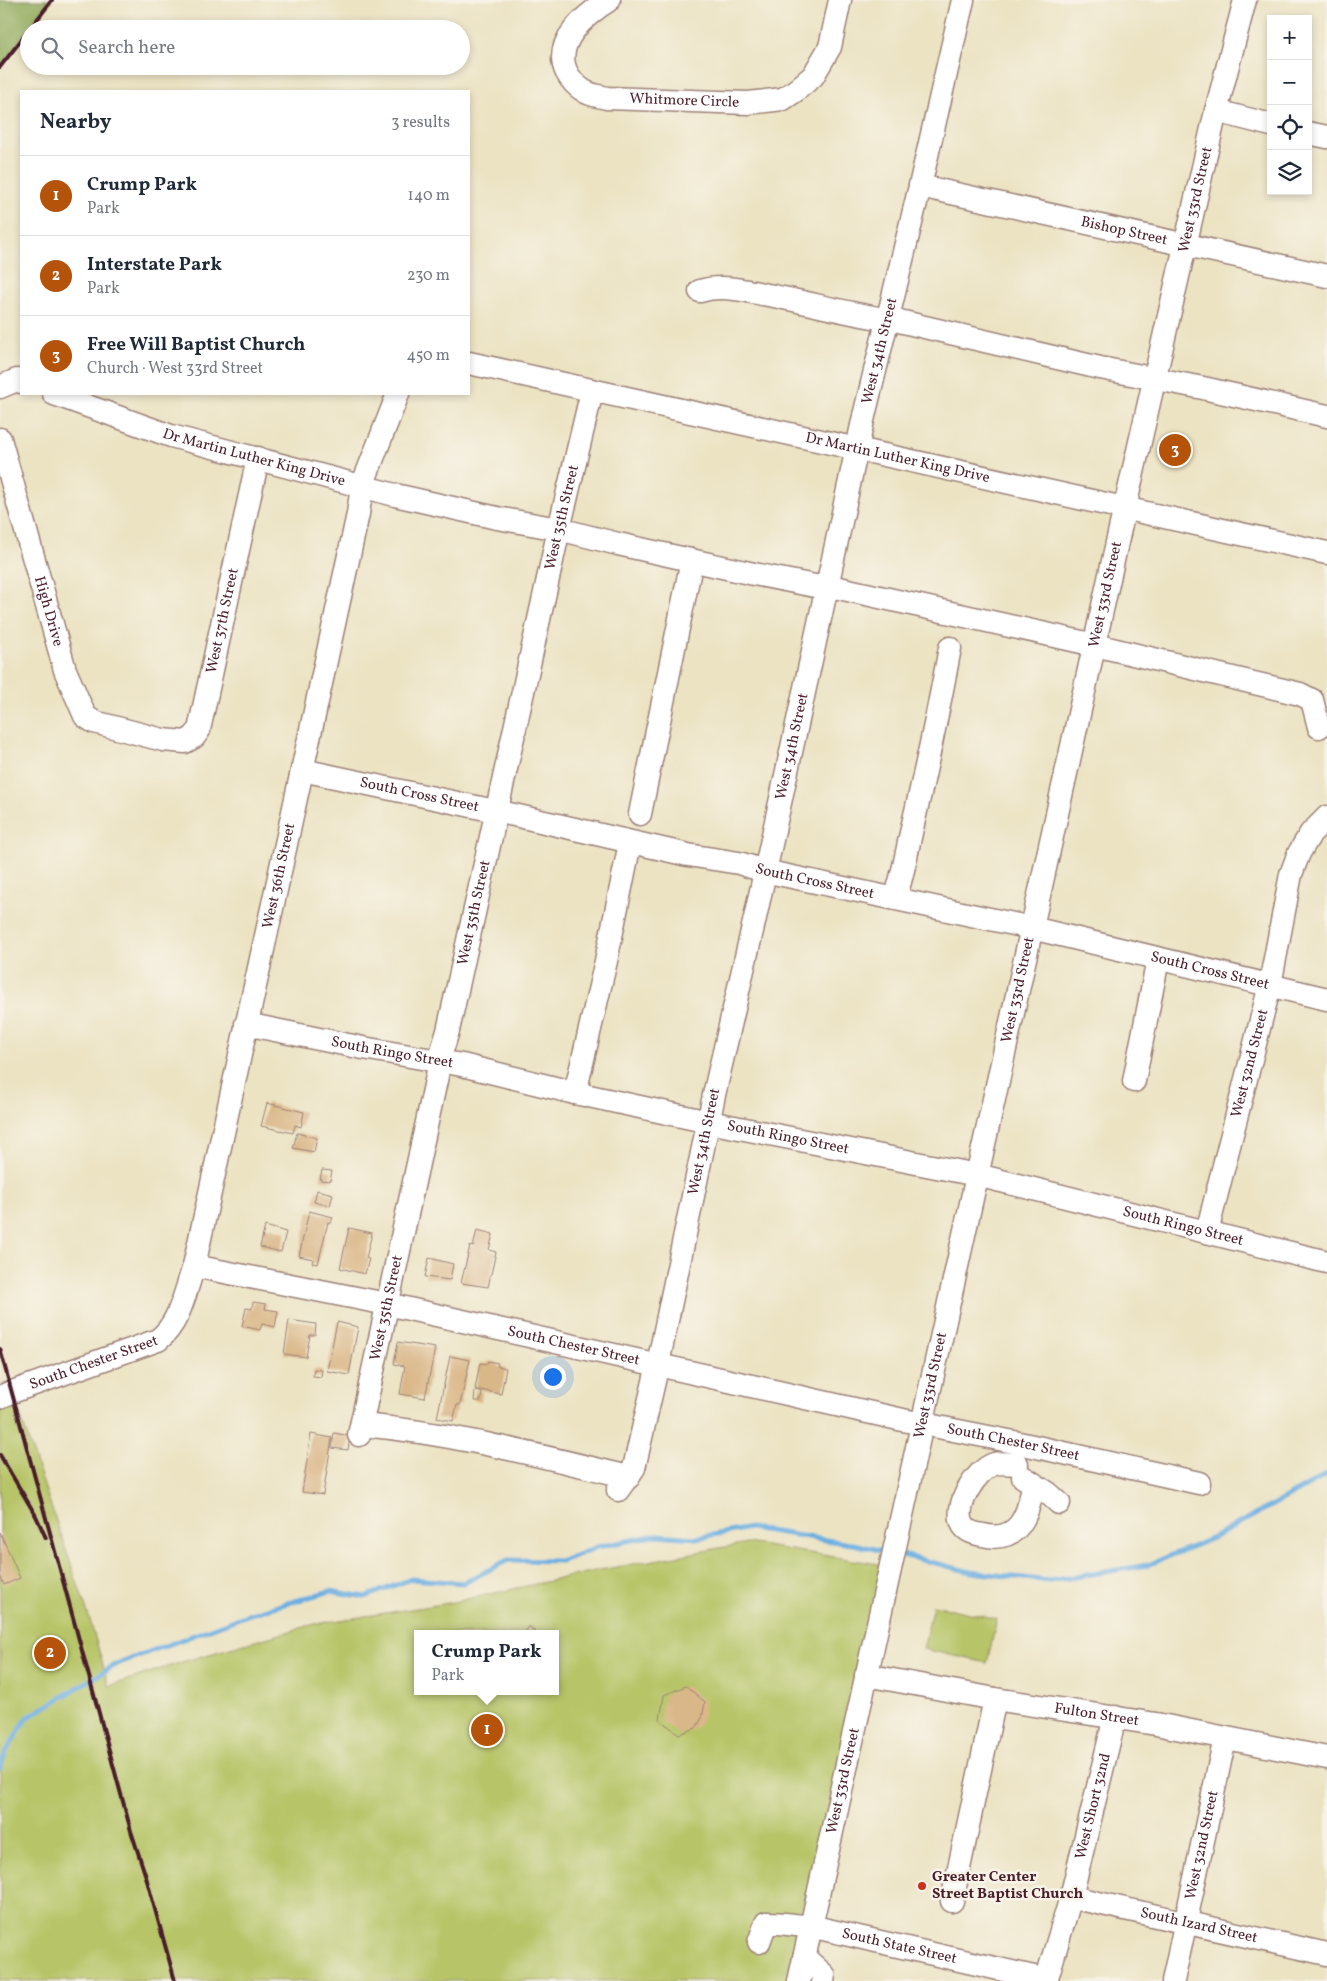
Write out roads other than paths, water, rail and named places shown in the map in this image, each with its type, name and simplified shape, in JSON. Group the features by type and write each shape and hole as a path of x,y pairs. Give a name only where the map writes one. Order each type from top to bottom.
{"street":[{"name":"Whitmore Circle","path":"609,0 576,27 562,52 564,67 569,76 585,92 606,98 748,103 783,98 813,76 830,47 840,0"},
{"name":"West 34th Street","path":"624,1483 634,1468 658,1364 826,586 963,0"},
{"name":"West 33rd Street","path":"799,1981 1125,508 1216,111 1245,0"},
{"path":"1216,111 1267,124"},
{"path":"1312,134 1327,137"},
{"name":"Bishop Street","path":"920,186 1327,276"},
{"path":"700,291 710,288 728,288 900,321 1327,416"},
{"name":"Dr Martin Luther King Drive","path":"470,363 1327,553"},
{"name":"West 35th Street","path":"592,391 559,529 448,1031 439,1060 360,1430 392,1428 480,1441 624,1483"},
{"name":"Dr Martin Luther King Drive","path":"57,395 171,436 362,486 398,395"},
{"name":"High Drive","path":"0,439 64,670 80,708 85,716 94,722 149,736"},
{"name":"West 37th Street","path":"149,736 185,742 194,738 198,730 258,458"},
{"path":"362,486 441,506 559,529 754,574 839,588 1095,645 1300,694 1312,700 1319,727"},
{"name":"West 36th Street","path":"194,1266 356,524 362,486"},
{"path":"640,814 692,560"},
{"path":"894,898 902,878 912,826 930,753 950,648"},
{"name":"South Cross Street","path":"302,770 496,813 514,815 630,843 739,863 764,871 1032,928 1327,998"},
{"name":"West 32nd Street","path":"1207,1232 1270,985 1291,874 1299,853 1311,833 1327,817"},
{"path":"575,1093 606,961 630,843"},
{"path":"1134,1081 1158,959"},
{"name":"South Ringo Street","path":"246,1024 363,1048 439,1060 575,1093 709,1122 977,1175 1327,1262"},
{"name":"South Chester Street","path":"0,1397 158,1340 167,1333 173,1324 194,1266 387,1304 658,1364 676,1370 922,1423 1018,1454 1199,1483"},
{"path":"1018,1454 1016,1467 1024,1478 1048,1493 1059,1503"},
{"path":"1018,1454 995,1463 977,1475 968,1489 963,1503 961,1514 963,1525 972,1533 988,1537 1009,1535 1017,1528 1027,1512 1033,1484"},
{"name":"Fulton Street","path":"866,1676 995,1699 1156,1724 1327,1758"},
{"path":"952,1901 995,1699"},
{"name":"West Short 32nd","path":"1046,1981 1071,1896 1114,1718"},
{"name":"West 32nd Street","path":"1173,1981 1225,1738"},
{"name":"South Izard Street","path":"1071,1896 1327,1954"},
{"name":"South State Street","path":"760,1942 766,1923 776,1922 810,1926 1046,1981"},
{"path":"804,1957 824,1975 823,1981"}],"waterway":[{"path":"898,1554 971,1572 1050,1581 1148,1565 1213,1538 1327,1475"},
{"path":"0,1768 6,1752 27,1718 117,1664 250,1614 330,1591 365,1597 411,1579 464,1583 508,1560 562,1561 597,1547 657,1535 696,1538 750,1528 858,1545 887,1552"}],"railway":[{"path":"37,20 52,0"},
{"path":"0,67 20,41"},
{"path":"0,1349 131,1831 175,1981"},
{"path":"0,1455 36,1516 46,1538"}],"place":[{"name":"Free Will Baptist Church","path":"1175,450"},
{"name":"Interstate Park","path":"50,1653"},
{"name":"Crump Park","path":"487,1730"},
{"name":"Greater Center Street Baptist Church","path":"922,1886"}]}
